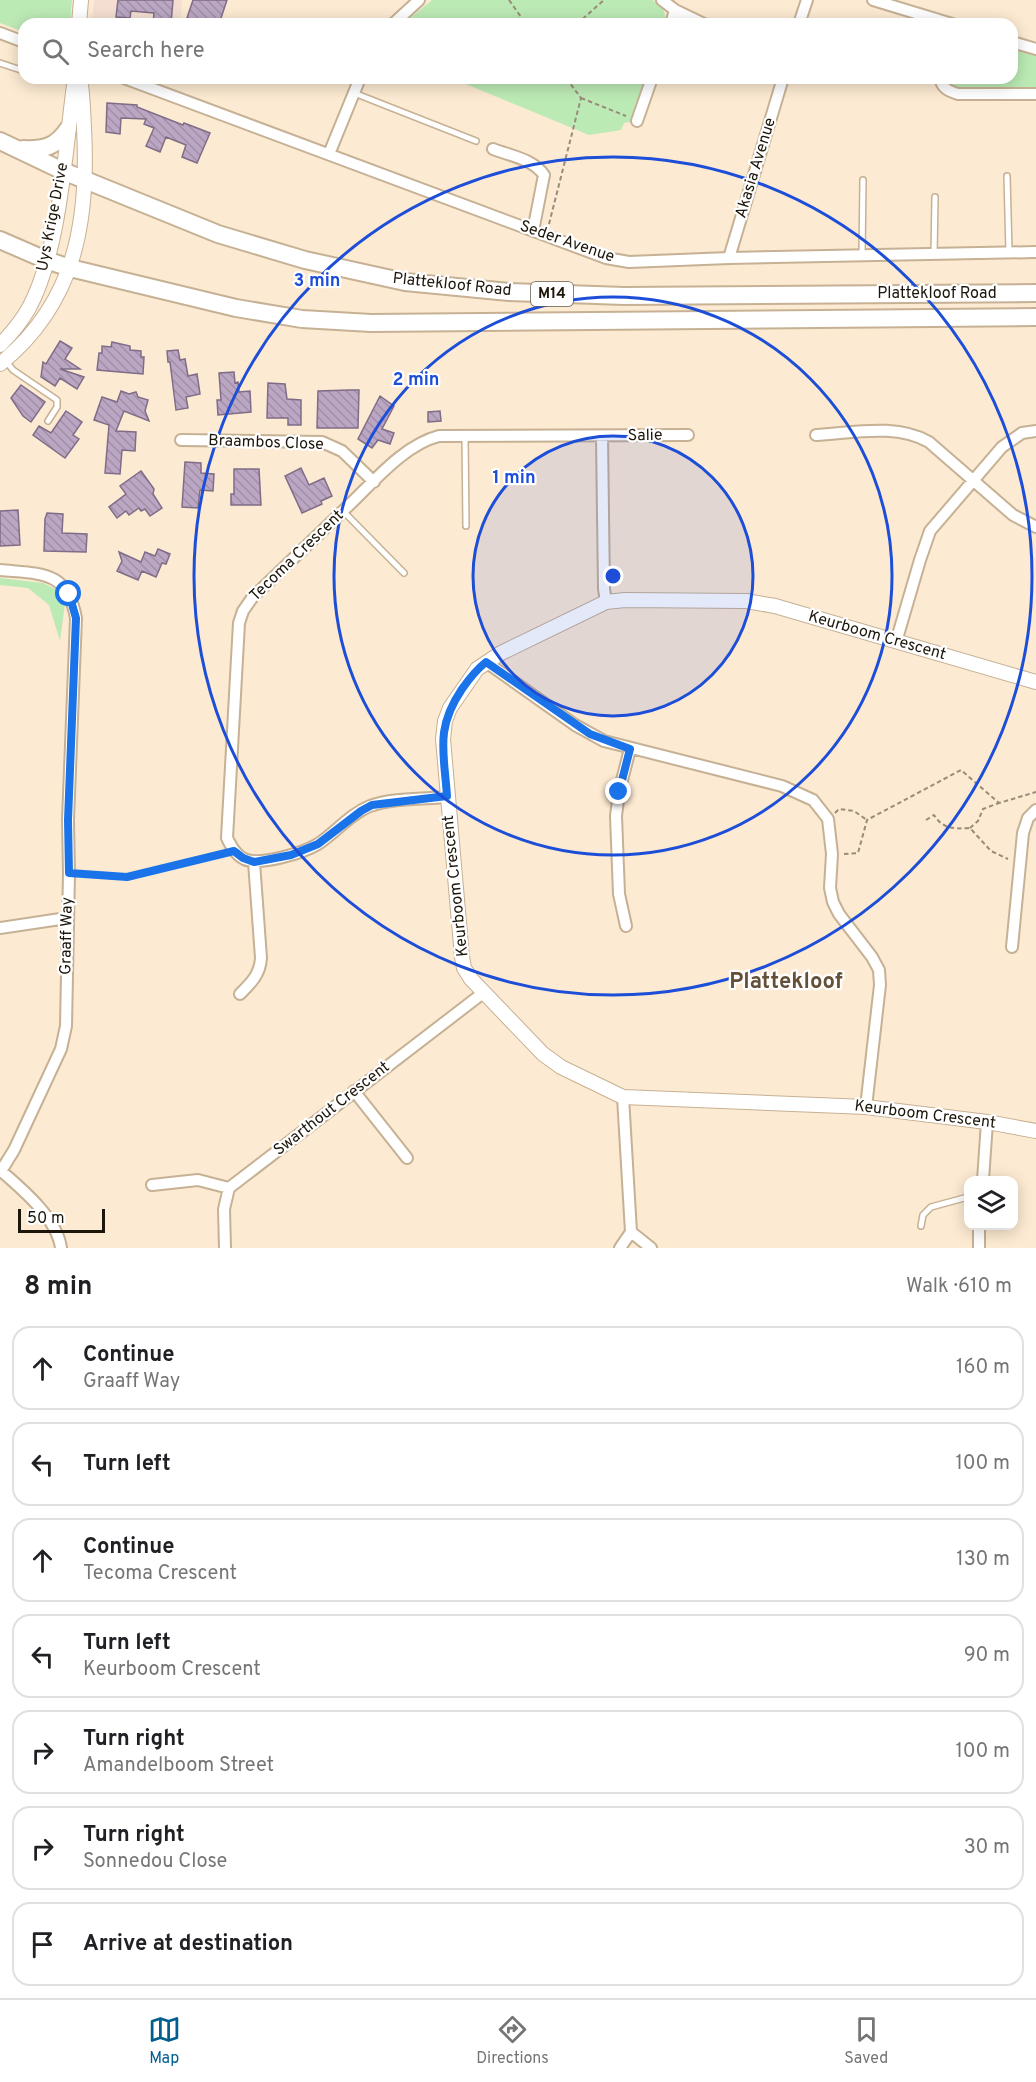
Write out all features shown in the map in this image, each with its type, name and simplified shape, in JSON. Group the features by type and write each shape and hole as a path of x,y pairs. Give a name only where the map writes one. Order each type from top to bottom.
{"main road":[{"path":"16,148 39,150 50,148 68,129"},
{"name":"Plattekloof Road","path":"0,141 63,171 218,234 305,260 405,282 509,292 624,296 1036,293"},
{"name":"Plattekloof Road","path":"0,240 69,268 236,308 302,319 371,323 1036,317"}],"street":[{"path":"80,18 81,0"},
{"path":"400,18 420,0"},
{"path":"662,0 692,18"},
{"path":"801,18 807,0"},
{"path":"873,0 932,18"},
{"path":"673,18 675,10"},
{"path":"0,33 18,40"},
{"path":"1018,44 1036,49"},
{"name":"Uys Krige Drive","path":"0,345 28,310 46,260 63,171 74,84"},
{"name":"Uys Krige Drive","path":"4,360 31,334 45,315 62,289 69,268 81,219 85,180 86,158 80,84"},
{"name":"Seder Avenue","path":"140,84 606,258 629,262 1036,252"},
{"path":"329,154 358,84"},
{"path":"637,121 650,84"},
{"name":"Akasia Avenue","path":"729,258 781,84"},
{"path":"941,84 949,92 958,94 1036,94"},
{"path":"493,149 531,163 544,175 533,231"},
{"path":"816,435 900,430 915,434 929,442 1013,515 1036,527"},
{"path":"896,642 930,531 973,480 1012,439 1022,433 1036,430"},
{"name":"Salie","path":"602,436 688,435"},
{"name":"Tecoma Crescent","path":"234,851 227,838 238,623 252,598 406,452 424,440 439,436 602,436"},
{"path":"602,436 606,602"},
{"name":"Braambos Close","path":"181,440 322,442 342,451 374,482"},
{"name":"Graaff Way","path":"0,570 39,573 48,576 62,585 69,594 76,618 68,820 66,1026 61,1049 14,1150 1,1171 51,1221 61,1248"},
{"name":"Keurboom Crescent","path":"1036,682 775,606 746,601 626,600 606,602 486,662 467,681 450,708 445,721 443,739 464,968 483,993 543,1053 561,1066 623,1097 866,1107 987,1122 1036,1131"},
{"path":"486,662 582,730 604,741 782,786 813,800 828,819 832,854 830,888 833,902 879,970 880,985 866,1107"},
{"path":"626,926 619,894 616,816 619,792 630,749"},
{"path":"234,851 254,862 291,855 318,844 372,805 447,796"},
{"path":"1012,947 1023,833 1028,818 1036,810"},
{"path":"240,994 256,978 260,969 254,862"},
{"path":"0,928 67,918"},
{"name":"Swarthout Crescent","path":"229,1188 483,993"},
{"path":"354,1091 407,1158"},
{"path":"620,1248 631,1232 623,1097"},
{"path":"983,1176 987,1122"},
{"path":"152,1185 198,1180 229,1188 224,1209 225,1248"},
{"path":"979,1248 980,1230"},
{"path":"631,1232 651,1248"}],"lane":[{"path":"0,63 18,70"},
{"path":"354,93 476,141"},
{"path":"1007,176 1009,252"},
{"path":"862,256 863,180"},
{"path":"934,255 935,197"},
{"path":"4,360 13,370 57,400 57,407 48,420"},
{"path":"465,436 466,526"},
{"path":"344,511 404,573"},
{"path":"921,1226 923,1215 931,1207 964,1198"}],"path":[{"path":"509,0 522,18"},
{"path":"584,18 604,0"},
{"path":"570,84 581,98 637,121"},
{"path":"546,235 581,98"},
{"path":"832,854 858,853 867,820 961,770 999,803"},
{"path":"926,820 934,814 939,823 951,830 970,828 978,821 983,809 1036,792"},
{"path":"828,819 839,809 854,811 867,820"},
{"path":"970,828 991,851 1019,862"},
{"path":"69,873 127,877 234,851"}],"shaded area":[{"path":"94,0 182,0 180,18 92,18"}],"green space":[{"path":"0,0 72,0 70,18 18,18 18,30 0,23"},
{"path":"432,0 653,0 663,10 665,16 665,18 410,18"},
{"path":"1018,51 1036,56 1036,89 960,90 951,85 1018,84"},
{"path":"466,84 643,84 630,122 624,123 621,130 589,135"},
{"path":"0,578 43,583 55,589 65,604 60,641 49,605 28,588 0,585"}],"building":[{"path":"118,0 173,0 172,18 154,18 154,13 131,11 130,18 116,17"},
{"path":"193,0 227,0 221,18 187,18"},
{"path":"107,103 137,105 137,107 183,125 184,123 210,133 197,163 182,157 186,145 166,137 160,152 146,146 154,128 144,124 146,119 121,118 120,134 106,132"},
{"path":"60,341 72,348 65,359 80,369 60,369 84,377 77,389 60,378 55,386 41,377 43,362 46,364"},
{"path":"112,342 130,346 130,350 141,351 141,357 144,357 143,374 97,370 102,346 111,347"},
{"path":"178,350 180,360 185,359 188,376 197,374 200,394 186,397 188,408 176,410 167,351"},
{"path":"234,372 239,392 250,391 251,412 218,415 217,400 221,400 219,373"},
{"path":"268,383 285,384 287,399 301,400 301,425 288,425 288,418 267,418"},
{"path":"21,385 45,402 31,422 23,416 11,398"},
{"path":"359,390 358,428 317,428 318,391"},
{"path":"121,391 129,394 136,392 138,397 148,400 145,411 149,421 124,411 116,431 136,432 135,451 122,450 120,474 105,473 109,425 94,420 102,397 117,402"},
{"path":"380,396 394,406 382,429 394,433 390,444 378,440 372,448 358,439"},
{"path":"66,411 82,422 73,435 79,439 65,458 33,435 39,426 51,433"},
{"path":"440,411 441,421 428,422 428,412"},
{"path":"185,462 201,463 201,473 214,474 213,491 200,490 198,508 182,507"},
{"path":"301,468 309,485 324,478 332,496 321,501 322,504 302,513 285,476"},
{"path":"234,469 259,469 261,505 231,505 231,494 234,494"},
{"path":"141,471 154,489 153,494 162,508 150,516 145,509 141,511 139,508 129,515 126,511 117,518 109,507 126,494 120,486"},
{"path":"18,510 20,545 0,546 0,511"},
{"path":"47,513 63,514 62,533 87,534 86,552 44,551"},
{"path":"158,549 170,554 166,564 162,563 156,577 142,571 138,580 117,571 122,561 119,552 141,562 145,552 155,556"}],"district":[{"name":"Plattekloof","path":"786,982"}],"route":[{"path":"69,594 76,618 68,820 69,873 127,877 234,851 254,862 291,855 318,844 372,805 447,796 443,739 445,721 450,708 467,681 486,662 575,725 604,741 630,749 619,792"}]}
